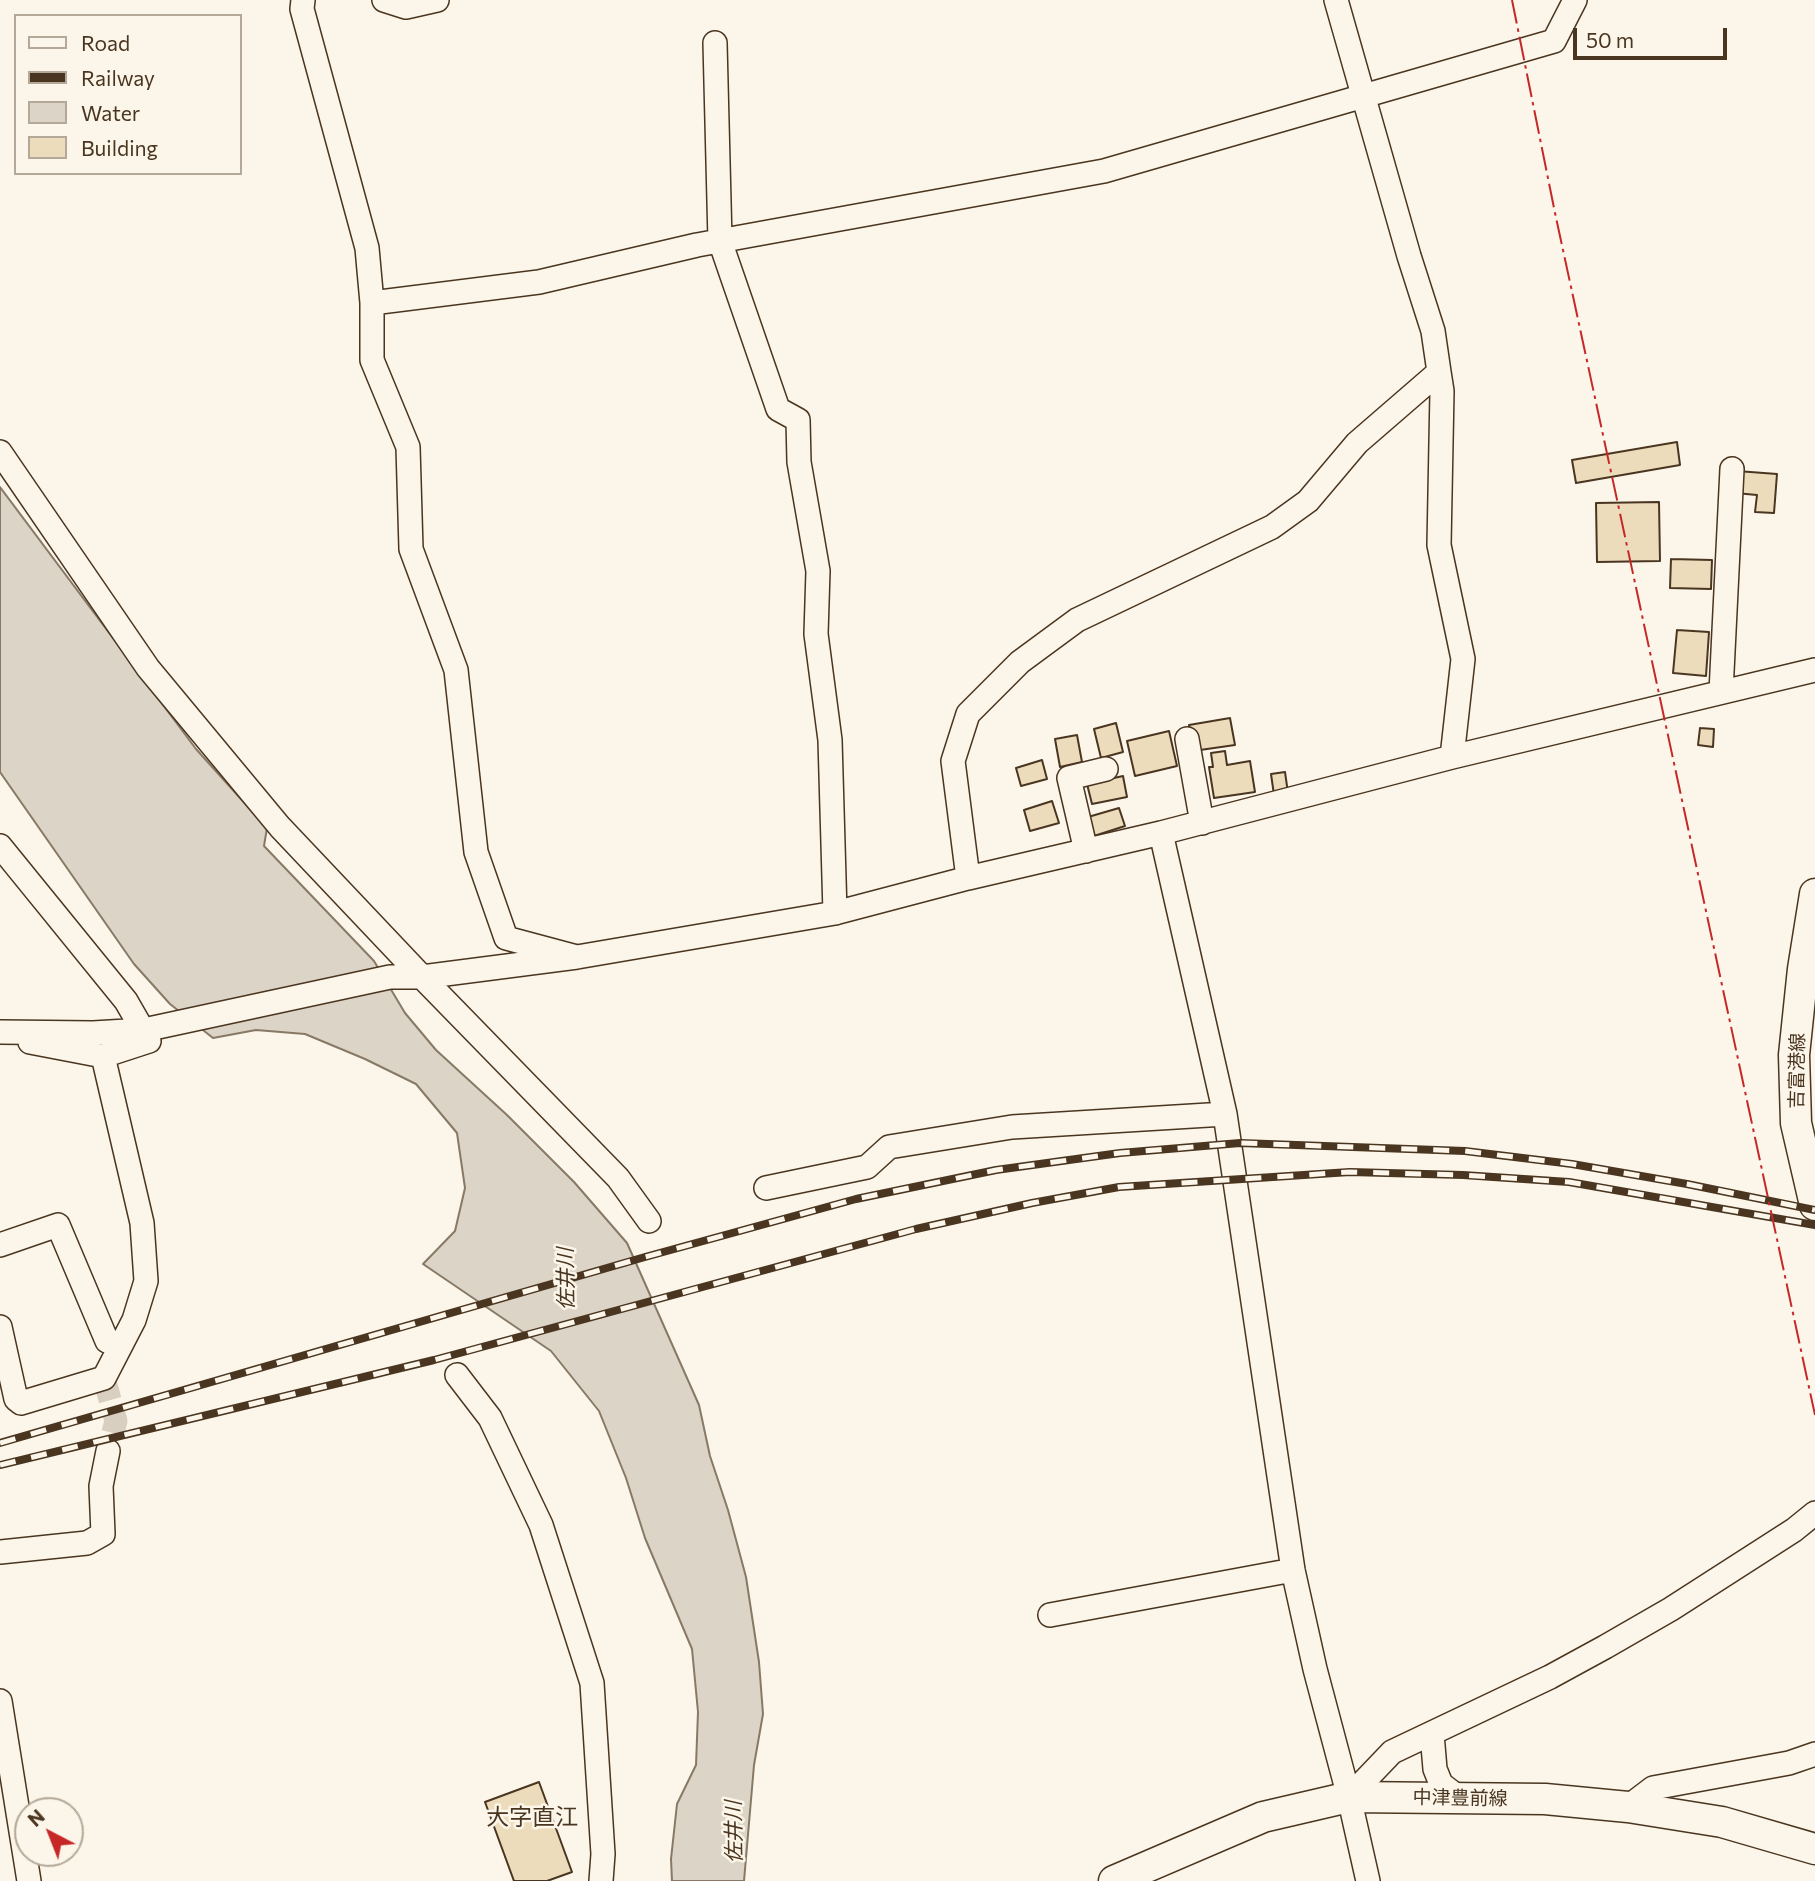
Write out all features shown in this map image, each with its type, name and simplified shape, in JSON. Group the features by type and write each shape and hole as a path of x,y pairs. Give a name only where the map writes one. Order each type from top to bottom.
{"main road":[{"name":"吉富港線","path":"1815,894 1803,969 1794,1055 1796,1123 1815,1205"},
{"name":"中津豊前線","path":"1114,1881 1148,1873 1264,1817 1349,1797 1545,1799 1628,1807 1722,1822 1815,1849"}],"street":[{"path":"303,0 302,9 367,248 372,303 372,360 408,447 411,549 456,670 476,852 506,938 577,957"},
{"path":"384,0 406,7 437,0"},
{"path":"1336,0 1433,331 1440,372 1442,391 1439,545 1463,659 1451,757"},
{"path":"372,303 539,282 720,241 1104,171 1554,41 1575,0"},
{"path":"715,43 720,241 778,409 798,420 799,462 818,570 816,634 830,740 835,913"},
{"path":"968,878 953,761 968,714 1020,662 1077,620 1281,521 1308,501 1357,443 1440,372"},
{"path":"0,452 148,668 280,827 411,977 618,1178 649,1221"},
{"path":"1721,692 1732,469"},
{"path":"0,1032 93,1034 144,1030 411,977 577,957 835,913 968,878 1161,834 1451,757 1815,670"},
{"path":"1187,739 1202,823"},
{"path":"1086,851 1069,778 1106,769"},
{"path":"1161,834 1226,1114 1293,1570 1368,1881"},
{"path":"0,846 126,1000 149,1041 103,1056 28,1042 26,1031"},
{"path":"0,1327 16,1399 21,1403 104,1378 134,1320 146,1281 142,1223 103,1056"},
{"path":"766,1188 867,1167 889,1147 998,1129 1226,1114"},
{"path":"0,1245 58,1225 107,1341"},
{"path":"457,1375 490,1418 541,1525 592,1683 603,1854 601,1881"},
{"path":"0,1552 88,1543 103,1534 101,1486 108,1451"},
{"path":"1349,1797 1392,1752 1605,1647 1750,1559 1815,1513"},
{"path":"1051,1615 1293,1570"},
{"path":"0,1701 29,1881"},
{"path":"1432,1734 1435,1769 1441,1784 1458,1797"},
{"path":"1628,1807 1653,1788 1789,1763 1815,1754"}],"water":[{"name":"佐井川","path":"0,487 196,749 267,828 264,846 374,961 405,1013 436,1050 507,1115 574,1182 627,1243 699,1405 710,1456 746,1577 759,1662 763,1714 754,1765 744,1881 672,1881 671,1859 677,1804 696,1765 698,1712 692,1649 645,1538 626,1478 599,1411 551,1351 423,1264 455,1231 465,1188 457,1133 416,1084 305,1034 256,1030 213,1038 170,1004 134,964 0,772"}],"building":[{"path":"1677,442 1680,465 1576,483 1572,460"},
{"path":"1737,471 1777,474 1774,513 1755,512 1757,495 1735,493"},
{"path":"1659,502 1660,561 1597,562 1596,503"},
{"path":"1671,559 1712,560 1711,589 1670,588"},
{"path":"1677,630 1709,632 1706,676 1673,673"},
{"path":"1230,718 1235,745 1193,751 1189,725"},
{"path":"1116,723 1123,752 1101,758 1094,729"},
{"path":"1700,728 1714,729 1713,747 1698,745"},
{"path":"1169,731 1177,766 1135,776 1127,741"},
{"path":"1077,735 1082,762 1060,767 1055,739"},
{"path":"1225,751 1227,765 1250,761 1255,792 1214,798 1209,767 1213,767 1211,753"},
{"path":"1042,760 1047,779 1021,786 1016,768"},
{"path":"1285,772 1288,793 1274,795 1271,774"},
{"path":"1123,776 1127,797 1092,804 1087,784"},
{"path":"1052,801 1059,823 1030,831 1024,810"},
{"path":"1119,808 1125,826 1094,836 1088,817"},
{"path":"539,1782 572,1872 547,1881 514,1881 485,1802"}],"tunnel":[{"path":"104,1378 116,1421 108,1451"}],"railway":[{"path":"0,1443 856,1199 996,1170 1120,1153 1240,1143 1465,1151 1572,1164 1815,1210"},
{"path":"0,1465 434,1360 916,1229 1119,1187 1350,1172 1463,1175 1569,1182 1815,1225"}],"power":[{"path":"1512,0 1555,213 1815,1415"}],"district":[{"name":"大字直江","path":"532,1817"}]}
